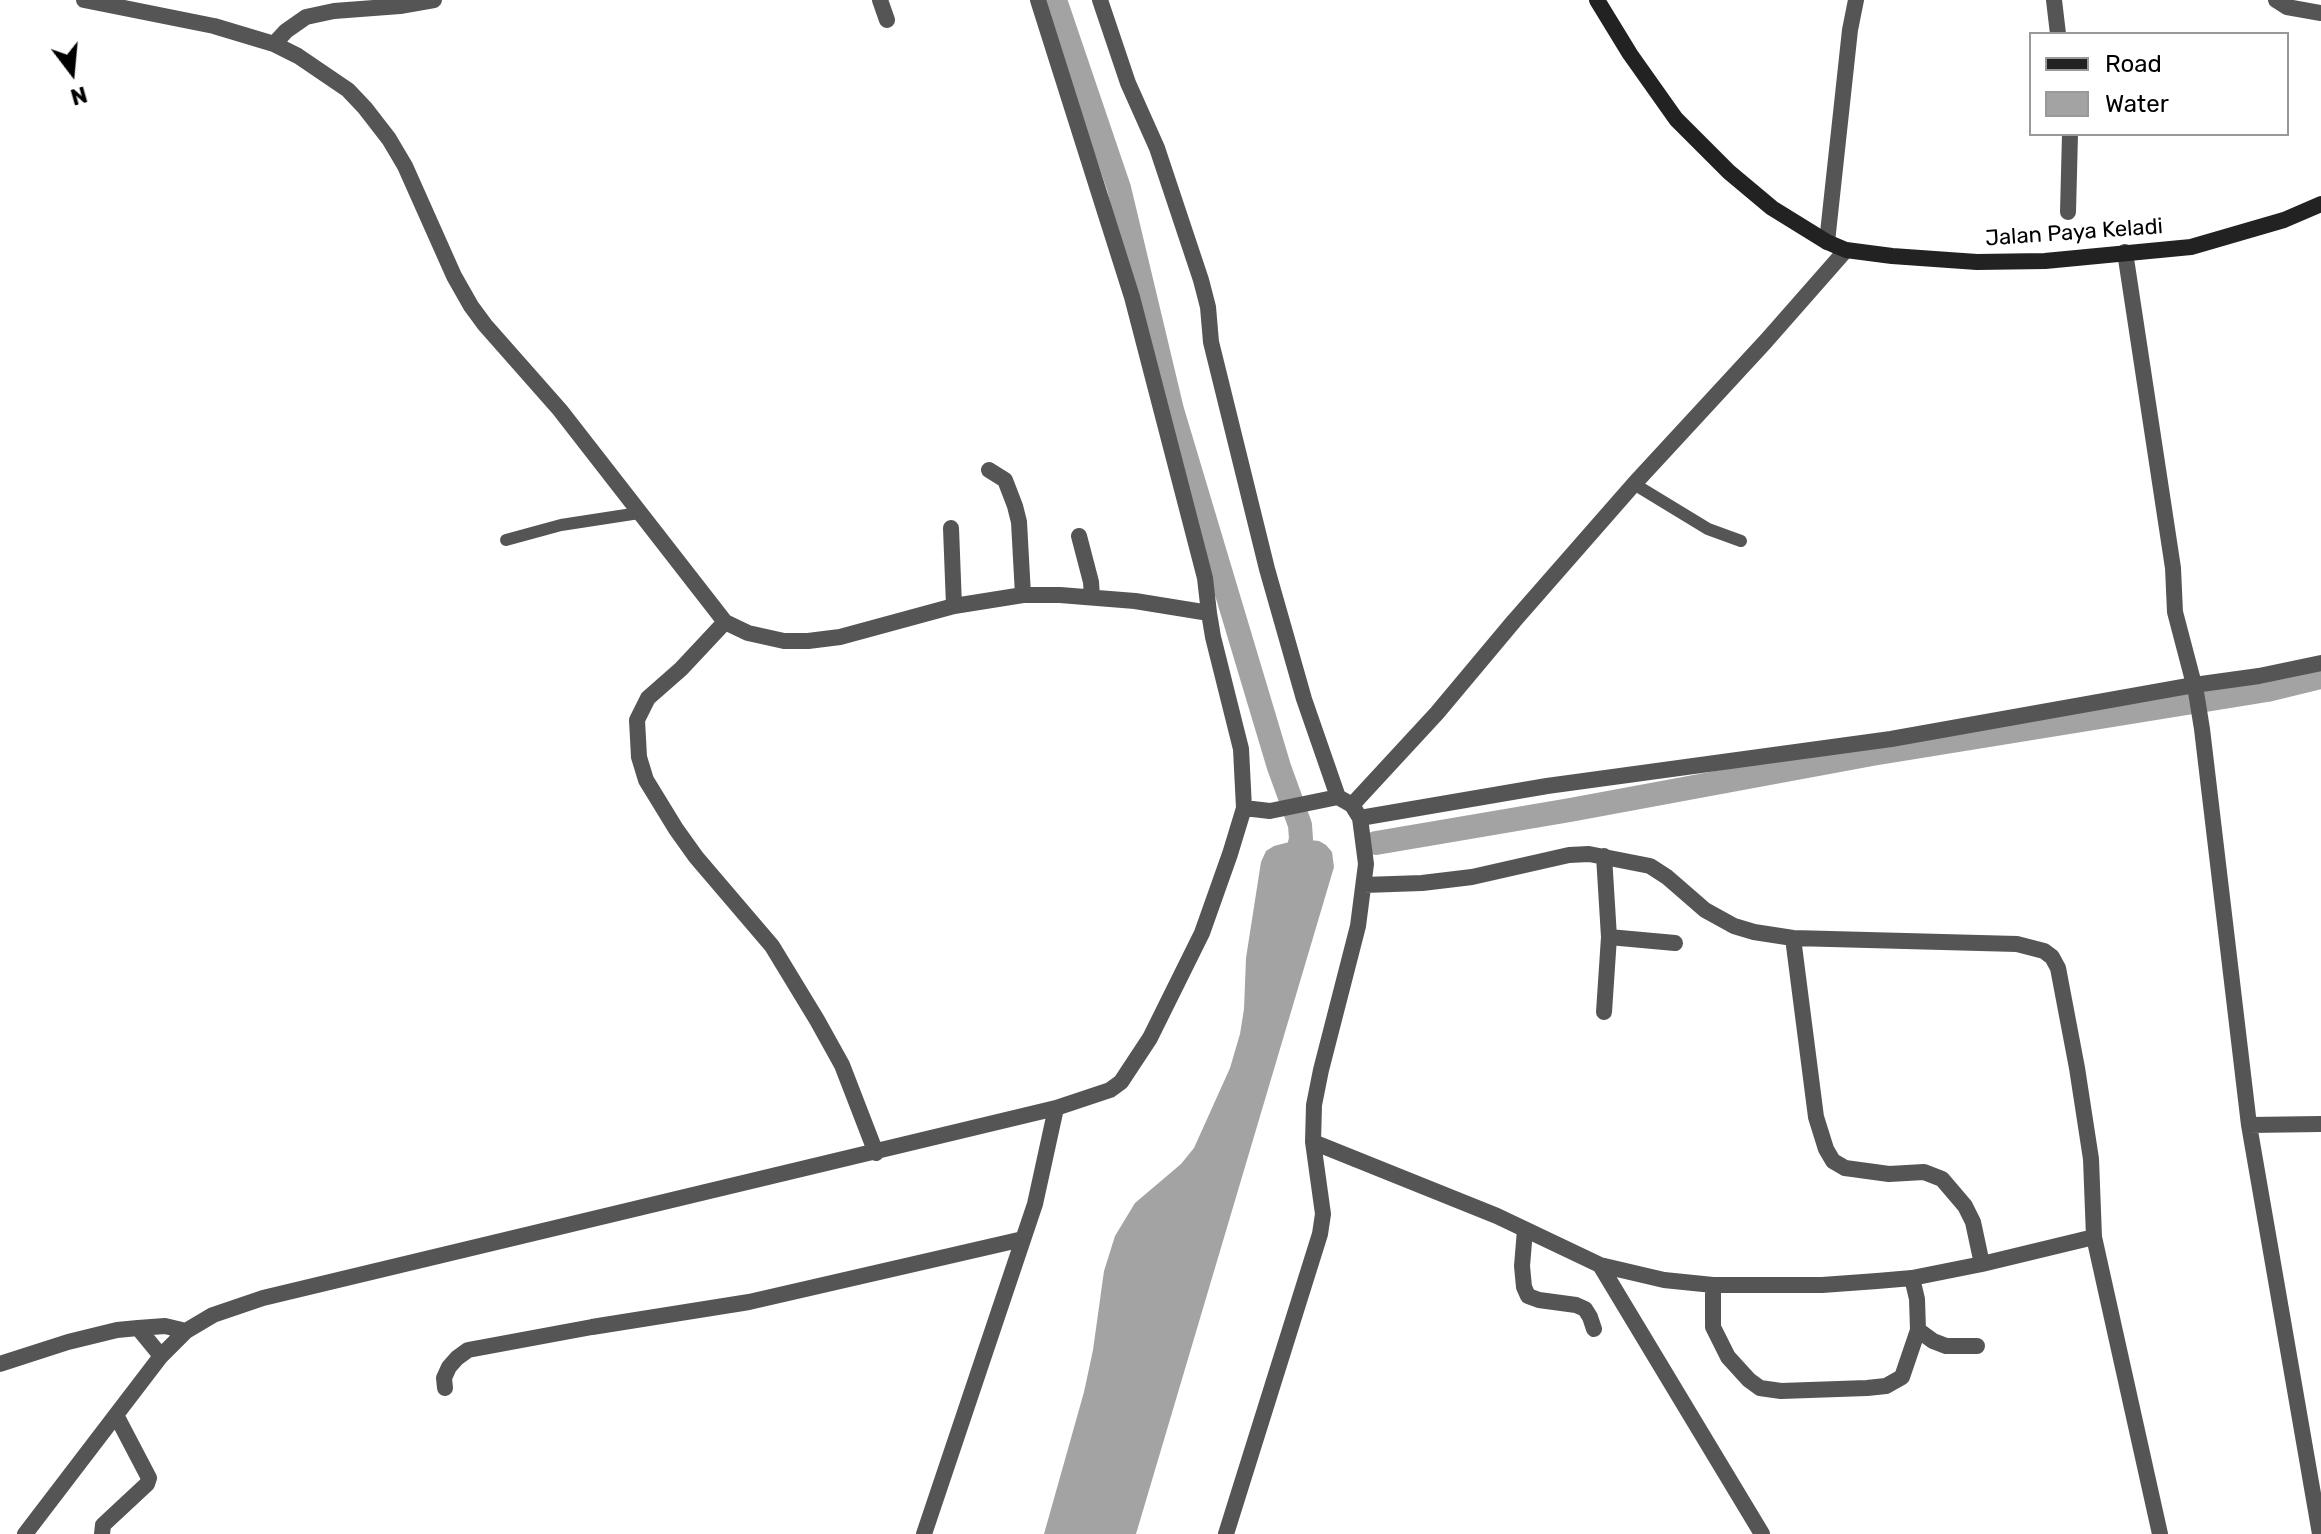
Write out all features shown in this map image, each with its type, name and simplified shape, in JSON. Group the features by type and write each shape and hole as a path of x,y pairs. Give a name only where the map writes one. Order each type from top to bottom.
{"main road":[{"name":"Jalan Paya Keladi","path":"1597,0 1676,119 1729,172 1772,208 1827,242 1846,250 1977,262 2045,261 2191,247 2284,220 2321,204"}],"street":[{"path":"84,0 214,26 274,44 348,90 389,139 405,166 447,263 471,306 560,410 725,622 748,633 784,641 808,641 840,637 954,606 1023,595 1092,597 1163,604 1209,613"},
{"path":"274,44 306,17 434,0"},
{"path":"880,0 887,20"},
{"path":"25,1534 161,1356 186,1331 213,1315 263,1298 1056,1108 1110,1090 1121,1082 1150,1038 1202,933 1244,808 1241,749 1213,637 1205,578 1132,297 1038,0"},
{"path":"1100,0 1128,83 1157,148 1201,280 1211,342 1267,569 1304,699 1350,806 1366,864 1358,926 1314,1105 1313,1142 1323,1214 1320,1234 1226,1534"},
{"path":"1827,242 1856,0"},
{"path":"2054,0 2058,32"},
{"path":"2276,0 2287,7 2321,13"},
{"path":"2068,212 2070,136"},
{"path":"1350,806 1437,713 1634,484 1846,250"},
{"path":"2125,252 2171,553 2175,612 2202,729 2249,1125 2320,1534"},
{"path":"989,470 1005,480 1015,506 1019,522 1023,595"},
{"path":"951,528 954,606"},
{"path":"1079,536 1092,597"},
{"path":"725,622 707,644 648,698 637,720 639,757 646,780 676,829 772,946 817,1020 842,1065 876,1153"},
{"path":"1244,808 1270,811 1319,800 1350,806 1547,786 1891,739 2195,689 2321,663"},
{"path":"1364,885 1472,877 1569,855 1604,856 1650,866 1705,910 1734,926 1754,932 1793,938 2017,944 2044,951 2052,957 2058,968 2091,1159 2094,1237 2160,1534"},
{"path":"1604,856 1609,937 1604,1012"},
{"path":"1609,937 1675,943"},
{"path":"1793,938 1816,1117 1826,1149 1833,1161 1845,1168 1889,1174 1924,1172 1942,1179 1965,1206 1973,1222 1982,1264"},
{"path":"924,1534 1035,1204 1056,1108"},
{"path":"2249,1125 2321,1124"},
{"path":"1313,1142 1497,1216 1600,1265 1664,1280 1713,1285 1822,1285 1912,1278 2094,1237"},
{"path":"1525,1230 1522,1266 1528,1296 1585,1309 1594,1329"},
{"path":"445,1388 444,1378 449,1367 468,1350 749,1302 1023,1239"},
{"path":"1600,1265 1762,1534"},
{"path":"1713,1285 1713,1327 1728,1357 1760,1388 1781,1391 1886,1386 1902,1377 1918,1330 1917,1299 1912,1278"},
{"path":"0,1364 117,1330 165,1326 186,1331"},
{"path":"138,1328 161,1356"},
{"path":"1918,1330 1946,1346 1977,1346"},
{"path":"102,1534 103,1525 147,1484 149,1478 116,1415"}],"lane":[{"path":"1634,484 1708,529 1741,541"},
{"path":"506,540 561,525 639,513"}],"water":[{"path":"1301,839 1326,845 1332,852 1334,867 1136,1534 1044,1534 1084,1392 1104,1271 1115,1236 1135,1203 1181,1164 1194,1148 1230,1068 1240,1034 1246,958 1261,862 1266,851 1274,846"}],"waterway":[{"path":"1055,0 1119,188 1172,410 1279,767 1300,825 1301,839 1294,868"},
{"path":"1376,843 1872,754 2267,690 2321,677"}]}
